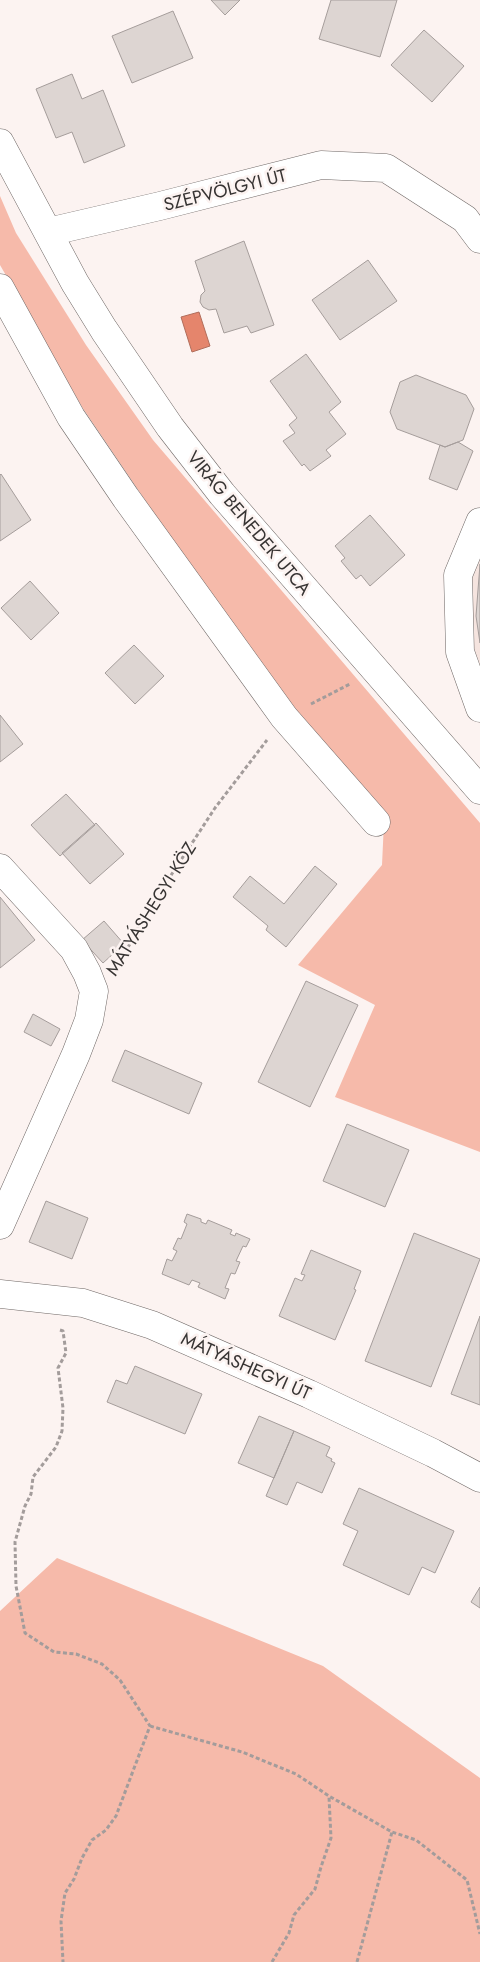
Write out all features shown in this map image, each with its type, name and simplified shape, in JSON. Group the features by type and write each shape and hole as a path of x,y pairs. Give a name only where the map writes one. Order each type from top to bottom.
{"street":[{"path":"0,143 48,232"},
{"name":"SZÉPVÖLGYI ÚT","path":"48,232 115,218 321,165 386,168 465,220 480,238"},
{"name":"VIRÁG BENEDEK UTCA","path":"48,232 75,283 104,330 170,427 222,494 376,671 476,779"},
{"path":"0,288 71,417 126,498 284,717 376,822"},
{"path":"480,522 458,575 460,652 480,708"},
{"path":"0,868 74,949 94,991"},
{"name":"MÁTYÁSHEGYI KÖZ","path":"0,1225 76,1054 89,1020 94,991"},
{"name":"MÁTYÁSHEGYI ÚT","path":"0,1294 83,1303 152,1325 309,1394 434,1453 480,1478"}],"path":[{"path":"284,717 376,671"},
{"name":"MÁTYÁSHEGYI KÖZ","path":"94,991 114,975 143,918 215,808 284,717"},
{"path":"63,1331 66,1353 58,1368 63,1408 62,1431 56,1447 32,1476 31,1494 24,1506 14,1542 16,1586 25,1633 54,1652 76,1654 102,1664 120,1680 150,1726 242,1752 296,1774 329,1796 392,1832 416,1840 467,1880 480,1934"},
{"path":"63,1962 61,1921 65,1893 74,1879 82,1858 92,1840 106,1830 116,1816 150,1726"},
{"path":"272,1962 289,1933 294,1915 315,1889 331,1838 329,1796"},
{"path":"357,1962 392,1832"}],"shaded area":[{"path":"0,196 16,233 86,345 153,440 480,823 480,1152 335,1097 375,1005 298,965 382,865 384,822 245,648 82,407 0,265"},
{"path":"199,312 210,346 192,352 181,317"},
{"path":"480,541 480,673 470,653 464,582"},
{"path":"57,1558 323,1666 480,1778 480,1962 0,1962 0,1611"}],"building":[{"path":"211,0 240,0 225,15"},
{"path":"331,0 397,0 380,57 319,39"},
{"path":"173,11 193,58 132,83 112,36"},
{"path":"424,30 464,66 432,102 391,65"},
{"path":"72,74 82,99 103,90 125,146 84,163 72,132 56,138 36,89"},
{"path":"244,241 274,325 251,333 247,326 224,333 216,309 209,310 203,307 200,302 201,295 205,291 195,261"},
{"path":"368,260 397,301 340,340 312,300"},
{"path":"306,354 341,402 329,412 346,434 326,450 331,456 310,471 304,464 302,466 283,441 295,433 289,425 297,418 270,381"},
{"path":"416,375 466,395 474,409 463,440 445,447 397,429 390,412 400,382"},
{"path":"458,442 473,451 457,490 429,479 440,445 445,447"},
{"path":"0,475 31,520 0,541"},
{"path":"370,515 405,555 370,586 361,575 356,579 341,561 345,558 335,546"},
{"path":"480,564 480,643 476,616"},
{"path":"30,581 59,613 31,640 1,608"},
{"path":"134,645 164,676 135,704 105,673"},
{"path":"0,715 23,744 0,762"},
{"path":"66,794 95,825 60,856 31,825"},
{"path":"96,823 124,854 90,884 62,853"},
{"path":"315,866 337,884 286,947 266,930 268,926 233,897 250,876 284,904"},
{"path":"0,897 35,940 0,968"},
{"path":"104,921 124,944 103,963 82,940"},
{"path":"306,981 358,1005 310,1107 258,1082"},
{"path":"33,1014 60,1029 51,1046 24,1032"},
{"path":"125,1050 202,1083 189,1114 112,1081"},
{"path":"347,1124 409,1150 385,1207 323,1181"},
{"path":"46,1201 88,1218 72,1259 29,1242"},
{"path":"187,1214 201,1219 201,1222 206,1224 208,1220 232,1230 230,1234 235,1236 236,1233 250,1239 246,1247 243,1246 236,1261 240,1262 235,1274 231,1273 225,1288 229,1289 225,1299 198,1287 200,1283 192,1280 189,1285 162,1274 167,1259 172,1261 177,1251 173,1249 178,1238 181,1239 187,1224 184,1222"},
{"path":"414,1233 480,1259 431,1387 365,1361"},
{"path":"311,1250 361,1271 354,1289 356,1290 335,1340 279,1316 295,1278 302,1281 305,1275 301,1274"},
{"path":"480,1316 480,1405 451,1394"},
{"path":"135,1366 202,1394 185,1434 107,1402 116,1380 127,1384"},
{"path":"259,1416 294,1431 274,1478 238,1463"},
{"path":"294,1431 330,1447 326,1456 335,1463 322,1493 297,1482 287,1505 266,1496"},
{"path":"359,1488 454,1531 435,1573 422,1567 409,1595 343,1565 358,1531 343,1524"},
{"path":"480,1587 480,1608 471,1602"}]}
